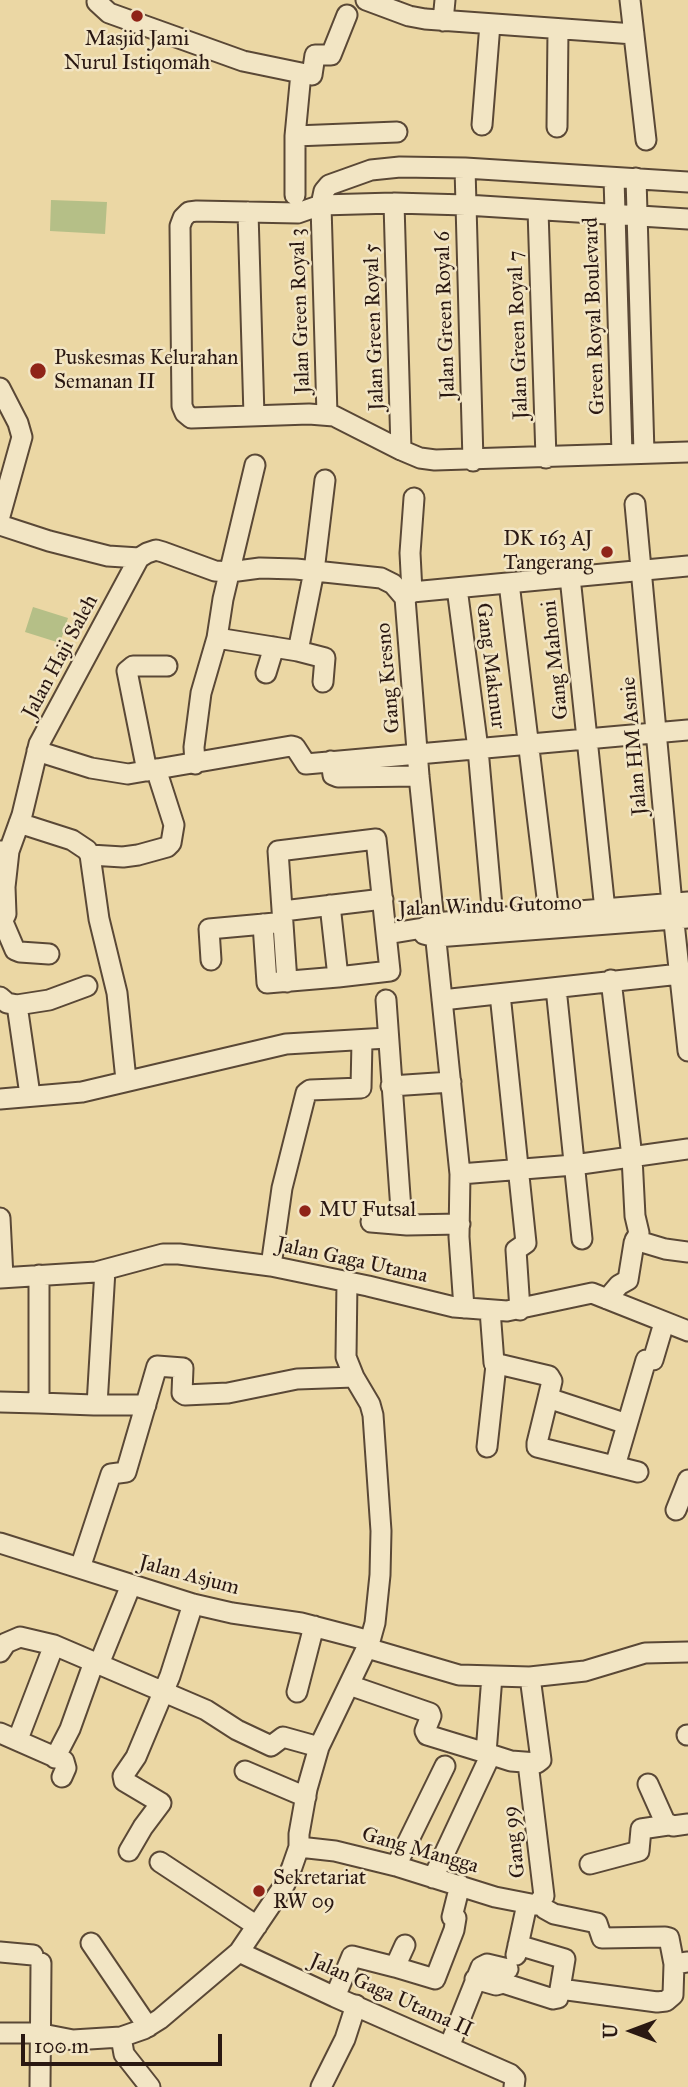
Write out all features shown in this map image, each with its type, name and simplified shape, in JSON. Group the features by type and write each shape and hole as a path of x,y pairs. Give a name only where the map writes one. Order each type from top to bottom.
{"street":[{"path":"366,0 409,16 443,21 634,34"},
{"path":"443,21 445,0"},
{"path":"630,0 646,140"},
{"path":"92,1 109,13 243,61 312,75 315,55 331,55 347,15"},
{"path":"482,125 490,24"},
{"path":"557,127 558,29"},
{"path":"295,195 295,136 301,73"},
{"path":"295,136 397,132"},
{"path":"321,205 324,191 330,185 371,170 400,167 465,168 688,182"},
{"name":"Jalan Green Royal 6","path":"465,168 473,461"},
{"name":"Green Royal Boulevard","path":"614,178 622,454"},
{"name":"Green Royal Boulevard","path":"636,178 644,453"},
{"path":"688,219 394,203 321,205 298,213 189,212 180,226 183,406 185,413 191,418 327,415 343,419 401,450 428,460 473,461 688,452"},
{"name":"Jalan Green Royal 5","path":"394,203 401,450"},
{"name":"Jalan Green Royal 3","path":"321,205 327,415"},
{"name":"Jalan Green Royal 7","path":"538,210 546,458"},
{"path":"248,212 254,416"},
{"path":"0,388 22,437 0,516"},
{"path":"195,764 194,747 201,693 218,638 255,464"},
{"path":"298,651 314,571 325,480"},
{"name":"Gang Kresno","path":"414,498 409,595 419,776 460,1174 464,1308"},
{"name":"Jalan HM Asnie","path":"635,504 657,733 680,911 680,974 685,998 688,1052"},
{"path":"0,525 108,556 139,558 156,551 202,568 230,572 260,568 381,578 409,595 688,566"},
{"name":"Jalan Haji Saleh","path":"1,924 5,914 4,851 19,823 37,751 139,558"},
{"name":"Gang Mahoni","path":"570,577 588,739 593,916"},
{"path":"509,583 549,914"},
{"name":"Gang Makmur","path":"457,588 478,749 493,918"},
{"path":"218,638 325,658 323,682"},
{"path":"266,673 274,647"},
{"path":"90,855 138,855 167,847 171,843 174,825 152,770 127,671 133,666 167,666"},
{"path":"37,751 109,772 128,774 291,746 295,747 304,763 688,730"},
{"path":"331,761 334,775 338,777 419,776"},
{"path":"19,823 72,840 90,855 99,919 117,993 127,1080"},
{"path":"262,924 267,983 287,982 390,971 376,839 278,851 287,982"},
{"path":"211,960 209,929 262,924 330,905 383,899"},
{"path":"330,905 338,977"},
{"name":"Jalan Windu Gutomo","path":"387,934 423,928 435,930 680,911"},
{"name":"Jalan Windu Gutomo","path":"435,930 493,918 549,914 593,916"},
{"path":"1,924 15,950 49,954"},
{"path":"442,1000 680,974"},
{"path":"607,1299 619,1285 628,1280 639,1231 635,1216 632,1157 611,980"},
{"path":"30,1095 8,1001 49,1000 87,986"},
{"path":"556,988 582,1239"},
{"path":"500,993 526,1243 516,1250 520,1310"},
{"path":"386,1000 402,1224"},
{"path":"0,1099 82,1091 286,1044 387,1038"},
{"path":"271,1266 282,1188 306,1093 310,1090 361,1088 362,1041"},
{"path":"391,1086 451,1082"},
{"path":"460,1174 574,1165 688,1149"},
{"path":"0,1218 1,1277"},
{"path":"371,1222 460,1224"},
{"path":"635,1240 688,1252"},
{"name":"Jalan Gaga Utama","path":"1,1277 105,1270 163,1254 220,1258 347,1281 464,1308 520,1310 592,1293 688,1331"},
{"path":"97,1405 105,1270"},
{"path":"38,1275 38,1403"},
{"path":"0,2033 42,2034 73,2040 121,2037 148,2027 239,1951 285,1884 299,1847 306,1797 319,1747 368,1644 374,1623 380,1575 381,1531 373,1415 346,1357 347,1281"},
{"path":"487,1447 496,1365 493,1359 490,1310"},
{"path":"615,1466 646,1360 653,1360 664,1323"},
{"path":"496,1365 550,1376 552,1381 537,1447 638,1472"},
{"path":"80,1568 111,1474 126,1472 158,1366 183,1368 182,1393 185,1395 228,1393 297,1379 354,1377"},
{"path":"548,1398 627,1424"},
{"path":"0,1402 146,1405"},
{"path":"676,1510 688,1480"},
{"name":"Jalan Asjum","path":"0,1543 193,1604 314,1626 459,1675 530,1677 585,1671 645,1653 688,1652"},
{"path":"54,1645 9,1736 59,1768 70,1729 131,1585"},
{"path":"129,1851 142,1827 161,1803 124,1781 123,1776 136,1757 164,1691 193,1604"},
{"path":"297,1692 314,1626"},
{"path":"0,1652 5,1643 20,1637 54,1645 206,1710 237,1730 271,1746 283,1737 319,1747"},
{"path":"489,1754 492,1676"},
{"path":"349,1685 430,1713 425,1731 427,1735 489,1754 537,1763 541,1760 530,1677"},
{"name":"Gang 99","path":"433,1878 489,1754"},
{"name":"Gang 99","path":"505,1976 513,1964 533,1903 544,1896 528,1763"},
{"path":"396,1866 445,1766"},
{"path":"245,1771 306,1797"},
{"path":"648,1784 665,1822 678,1824"},
{"path":"590,1864 639,1852 640,1829 678,1824"},
{"name":"Gang Mangga","path":"299,1847 335,1851 396,1866 495,1897 533,1903 554,1914 597,1923 602,1938 669,1938 681,1963"},
{"path":"160,1862 257,1926"},
{"path":"335,1997 352,1956 435,1979 454,1930 456,1918 452,1917 460,1885"},
{"path":"91,1943 148,2027"},
{"path":"395,1967 405,1945"},
{"path":"449,2047 474,1979 496,1985 505,1976 553,1999 558,1997 565,1959 518,1945"},
{"name":"Jalan Gaga Utama II","path":"239,1951 335,1997 510,2074 515,2079 514,2087"},
{"path":"0,1952 37,1959 42,2034 40,2087"},
{"path":"560,1989 638,2000 666,2001 673,1995 681,1963"},
{"path":"321,2087 345,2039 356,2005"},
{"path":"121,2037 124,2054 150,2087"}],"green space":[{"path":"51,200 107,202 105,234 50,231"},
{"path":"33,607 68,618 60,643 25,632"}],"place":[{"name":"Masjid Jami Nurul Istiqomah","path":"137,16"},
{"name":"Puskesmas Kelurahan Semanan II","path":"38,371"},
{"name":"DK 163 AJ Tangerang","path":"607,552"},
{"name":"MU Futsal","path":"305,1211"},
{"name":"Sekretariat RW 09","path":"259,1891"}]}
